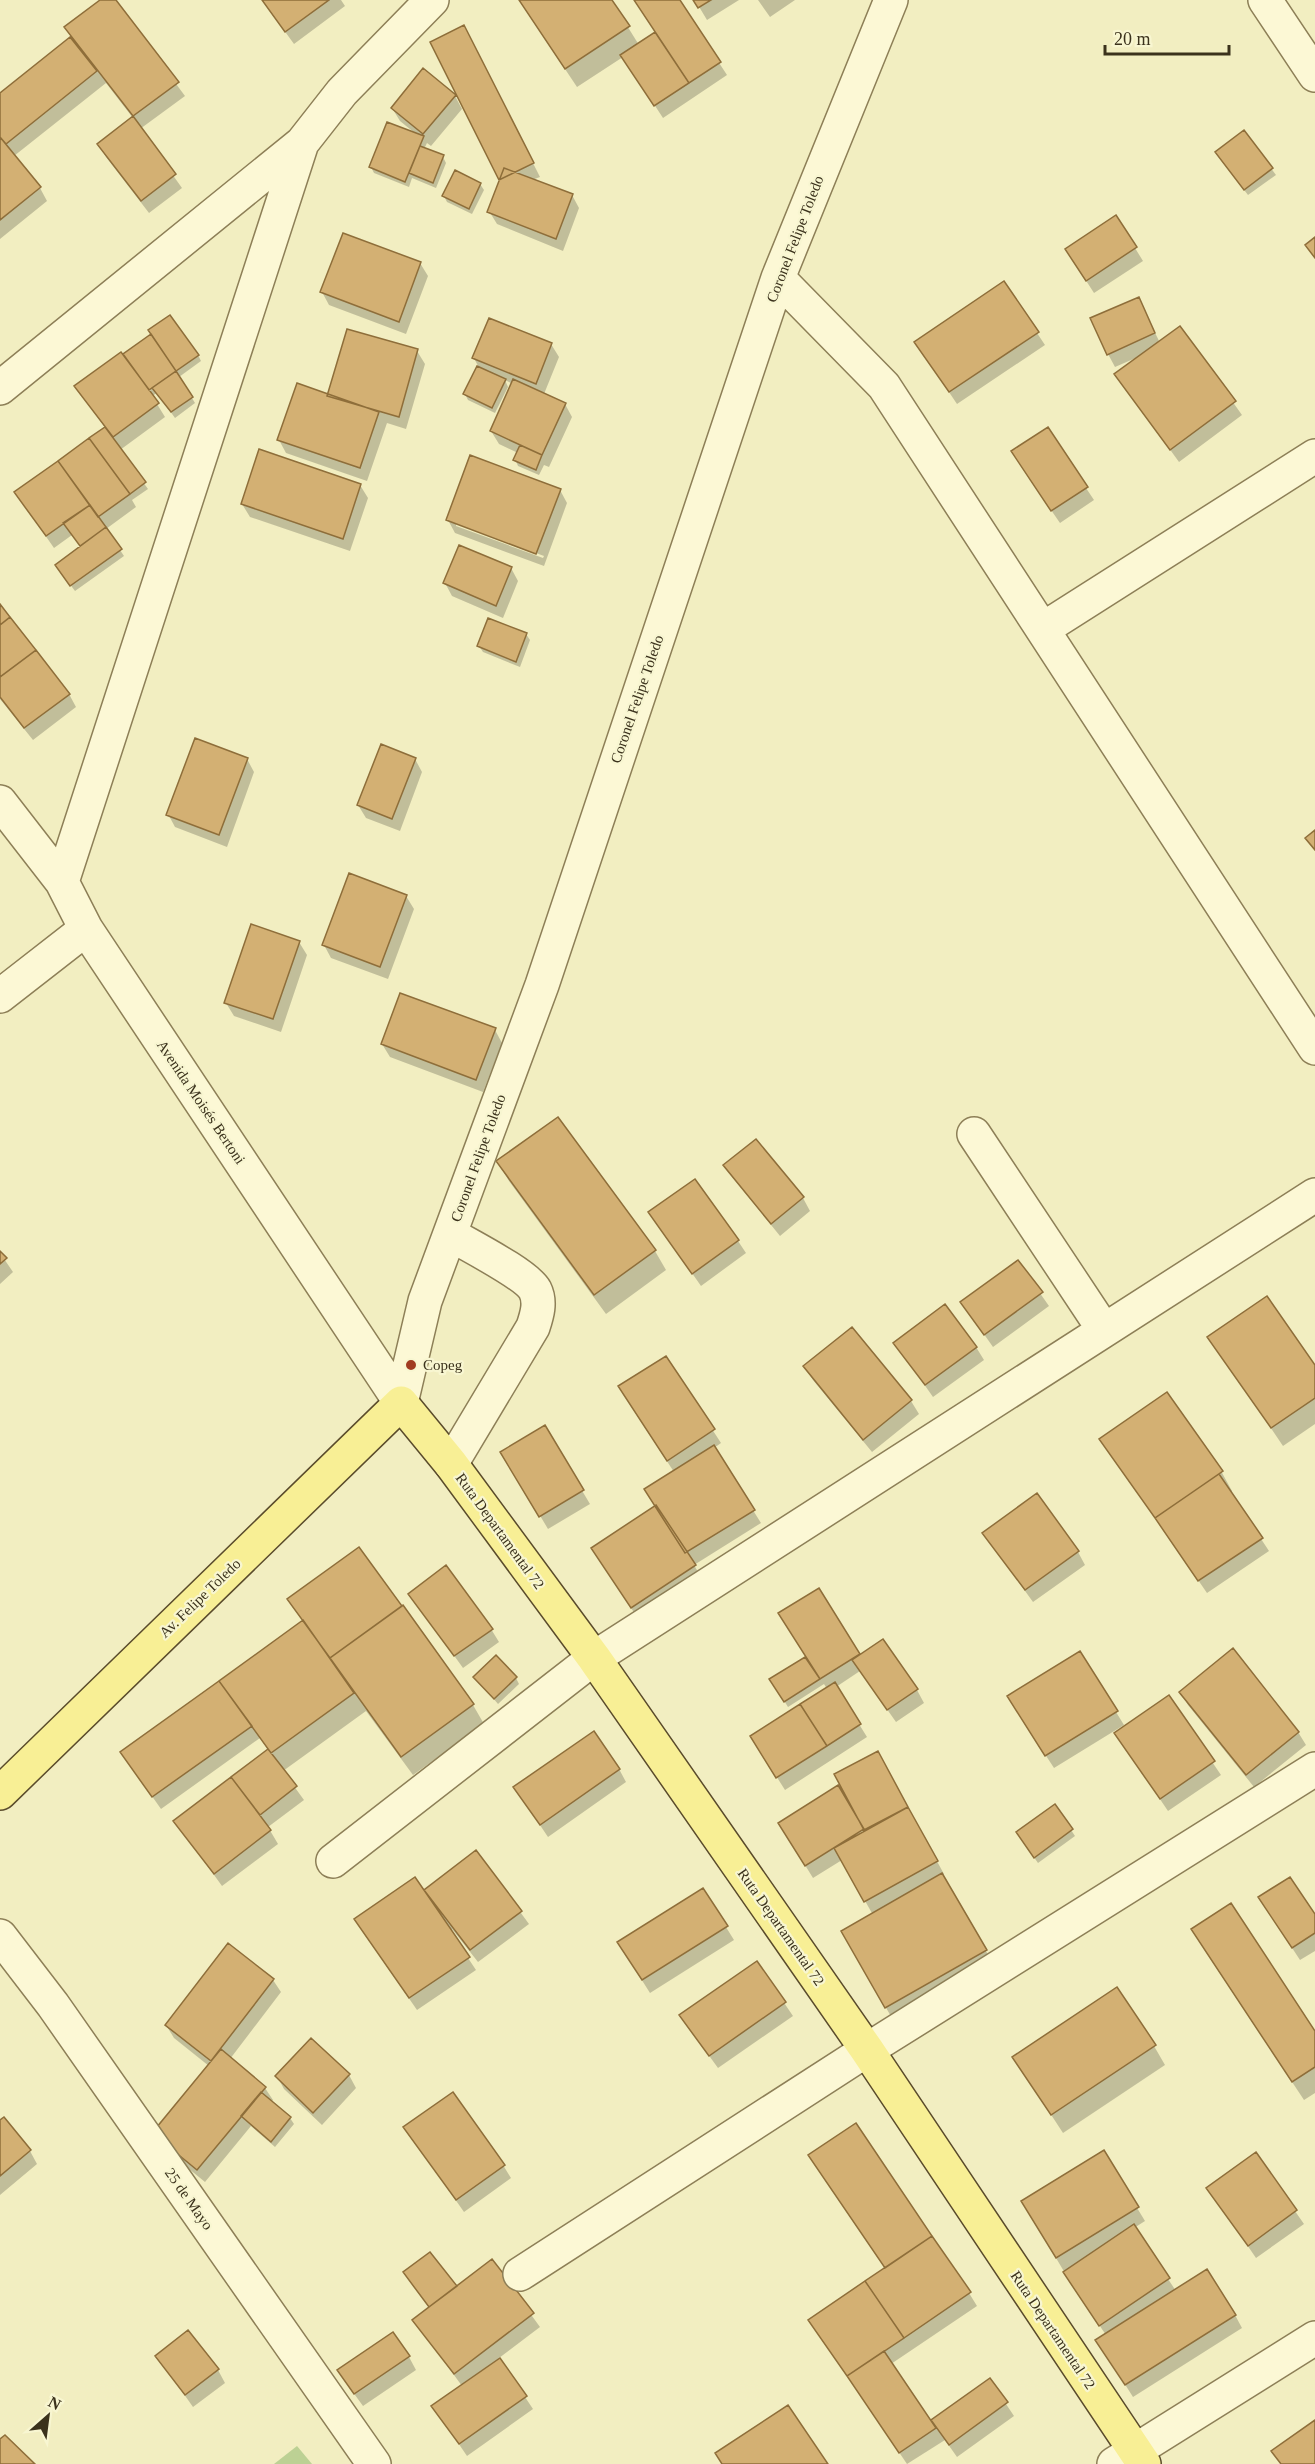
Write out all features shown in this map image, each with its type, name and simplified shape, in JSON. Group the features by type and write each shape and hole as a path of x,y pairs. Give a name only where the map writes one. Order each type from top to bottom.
{"main road":[{"name":"Ruta Departamental 72","path":"401,1403 451,1464 594,1658 867,2050 1131,2460"},
{"name":"Av. Felipe Toledo","path":"0,1793 401,1403"}],"street":[{"path":"0,388 302,144 342,92 432,0"},
{"name":"Coronel Felipe Toledo","path":"401,1403 425,1301 542,985 778,278 891,0"},
{"path":"1265,0 1315,75"},
{"path":"62,882 302,144"},
{"path":"778,278 884,386 1315,1048"},
{"path":"1042,629 1315,456"},
{"name":"Avenida Moisés Bertoni","path":"0,802 62,882 86,928 401,1403"},
{"path":"0,996 86,928"},
{"path":"975,1134 1104,1330"},
{"path":"333,1861 594,1658 1315,1195"},
{"path":"450,1234 523,1278 535,1291 539,1310 533,1327 451,1464"},
{"path":"520,2274 867,2050 1315,1769"},
{"name":"25 de Mayo","path":"0,1936 53,2005 374,2464"},
{"path":"1131,2460 1315,2338"}],"green space":[{"path":"297,2446 312,2464 274,2464"}],"building":[{"path":"100,0 116,0 179,82 133,116 64,27"},
{"path":"262,0 329,0 285,32"},
{"path":"519,0 612,0 630,26 565,69"},
{"path":"634,0 680,0 721,62 689,83"},
{"path":"693,0 711,0 698,8"},
{"path":"464,25 534,163 499,180 430,42"},
{"path":"655,32 689,83 654,106 620,55"},
{"path":"70,37 97,71 6,144 0,137 0,93"},
{"path":"423,68 456,95 423,134 391,108"},
{"path":"133,116 176,174 141,201 97,144"},
{"path":"387,122 424,136 405,182 369,167"},
{"path":"1244,130 1273,168 1244,190 1215,152"},
{"path":"0,137 41,187 0,220"},
{"path":"420,146 444,155 433,183 409,173"},
{"path":"504,168 573,194 556,239 487,212"},
{"path":"455,170 481,183 469,209 442,196"},
{"path":"1116,215 1137,247 1086,281 1065,249"},
{"path":"343,233 421,262 399,322 320,292"},
{"path":"1315,237 1315,258 1305,245"},
{"path":"1004,281 1039,332 949,392 914,342"},
{"path":"1139,297 1155,333 1107,355 1090,318"},
{"path":"170,315 199,355 176,371 148,330"},
{"path":"489,318 552,343 536,384 472,358"},
{"path":"1180,326 1236,401 1170,450 1114,374"},
{"path":"347,329 418,349 399,417 327,396"},
{"path":"151,334 176,371 149,390 123,354"},
{"path":"121,352 159,403 113,437 74,386"},
{"path":"477,366 506,379 492,408 463,394"},
{"path":"176,371 193,397 171,412 152,388"},
{"path":"513,379 566,403 542,455 490,431"},
{"path":"297,383 379,412 360,468 277,440"},
{"path":"105,427 146,482 130,494 89,438"},
{"path":"1048,427 1088,487 1051,511 1011,451"},
{"path":"89,438 130,494 98,517 58,461"},
{"path":"520,445 542,455 536,470 513,460"},
{"path":"259,449 361,484 343,539 241,504"},
{"path":"470,455 561,489 536,554 446,520"},
{"path":"58,461 90,505 46,536 14,492"},
{"path":"90,505 106,527 80,546 63,523"},
{"path":"106,527 122,549 70,586 55,565"},
{"path":"459,545 512,567 496,606 443,583"},
{"path":"0,604 10,617 0,625"},
{"path":"10,617 36,650 0,677 0,625"},
{"path":"488,618 527,633 516,662 477,646"},
{"path":"36,650 70,694 24,728 0,697 0,677"},
{"path":"195,738 248,758 219,835 166,815"},
{"path":"381,744 416,758 392,819 357,805"},
{"path":"1315,830 1315,850 1305,838"},
{"path":"349,873 407,895 380,967 322,945"},
{"path":"251,924 300,941 273,1019 224,1003"},
{"path":"400,993 496,1028 476,1080 381,1044"},
{"path":"558,1117 656,1250 594,1295 496,1161"},
{"path":"756,1139 804,1197 771,1224 723,1165"},
{"path":"695,1179 739,1240 692,1274 648,1212"},
{"path":"0,1251 7,1258 0,1264"},
{"path":"1018,1260 1043,1292 984,1335 960,1302"},
{"path":"1267,1296 1315,1365 1315,1398 1271,1428 1207,1337"},
{"path":"945,1304 977,1347 925,1385 893,1343"},
{"path":"852,1327 912,1400 863,1440 803,1366"},
{"path":"666,1356 715,1429 667,1461 618,1386"},
{"path":"1167,1392 1223,1471 1155,1518 1099,1439"},
{"path":"545,1425 584,1490 539,1517 500,1452"},
{"path":"714,1445 755,1510 685,1553 644,1489"},
{"path":"1219,1474 1263,1538 1198,1581 1155,1518"},
{"path":"1037,1493 1079,1551 1025,1590 982,1533"},
{"path":"656,1505 696,1565 631,1608 591,1548"},
{"path":"359,1547 402,1606 330,1658 287,1599"},
{"path":"446,1565 493,1629 454,1656 408,1594"},
{"path":"819,1588 860,1654 820,1679 778,1613"},
{"path":"403,1605 474,1704 401,1757 330,1658"},
{"path":"303,1620 354,1693 271,1753 219,1681"},
{"path":"883,1639 918,1689 887,1710 852,1660"},
{"path":"1233,1648 1299,1732 1246,1775 1179,1692"},
{"path":"1080,1651 1118,1711 1045,1756 1007,1696"},
{"path":"496,1655 517,1677 494,1699 473,1677"},
{"path":"805,1657 820,1679 784,1702 769,1679"},
{"path":"219,1681 252,1726 152,1797 120,1752"},
{"path":"835,1682 861,1724 827,1746 800,1704"},
{"path":"1169,1695 1215,1761 1160,1799 1114,1733"},
{"path":"800,1704 827,1746 776,1778 750,1736"},
{"path":"594,1731 620,1769 540,1825 513,1787"},
{"path":"268,1749 297,1786 260,1815 231,1777"},
{"path":"878,1751 908,1807 864,1830 834,1774"},
{"path":"231,1777 271,1830 214,1874 173,1821"},
{"path":"838,1785 864,1829 805,1866 778,1823"},
{"path":"1055,1804 1073,1829 1034,1858 1016,1832"},
{"path":"908,1807 938,1861 864,1902 834,1848"},
{"path":"476,1850 522,1911 470,1950 424,1890"},
{"path":"942,1873 987,1950 885,2008 841,1931"},
{"path":"415,1877 470,1957 409,1998 354,1919"},
{"path":"1290,1877 1315,1914 1315,1933 1292,1948 1258,1897"},
{"path":"703,1888 728,1926 642,1980 617,1942"},
{"path":"1231,1903 1315,2031 1315,2067 1292,2082 1191,1929"},
{"path":"228,1943 274,1979 211,2061 165,2025"},
{"path":"757,1961 786,2002 709,2056 679,2015"},
{"path":"1117,1987 1156,2045 1051,2115 1012,2057"},
{"path":"311,2038 350,2074 313,2113 275,2076"},
{"path":"221,2049 266,2087 197,2170 152,2133"},
{"path":"261,2092 291,2117 271,2142 241,2116"},
{"path":"453,2092 505,2165 456,2200 403,2127"},
{"path":"4,2117 31,2150 0,2176 0,2120"},
{"path":"856,2123 932,2236 885,2268 808,2155"},
{"path":"1104,2150 1139,2207 1056,2258 1021,2201"},
{"path":"1256,2152 1297,2210 1248,2246 1206,2188"},
{"path":"1134,2224 1170,2278 1099,2326 1063,2272"},
{"path":"932,2236 971,2292 904,2338 865,2281"},
{"path":"430,2252 457,2286 429,2307 403,2272"},
{"path":"492,2259 534,2313 454,2374 412,2320"},
{"path":"1207,2269 1236,2315 1125,2385 1095,2340"},
{"path":"865,2281 904,2338 847,2376 808,2320"},
{"path":"188,2330 219,2369 185,2395 155,2356"},
{"path":"393,2332 410,2356 354,2394 337,2370"},
{"path":"884,2351 936,2428 899,2453 847,2376"},
{"path":"500,2358 527,2396 459,2444 431,2406"},
{"path":"990,2378 1008,2402 949,2445 931,2420"},
{"path":"788,2405 828,2464 722,2464 715,2453"},
{"path":"1315,2420 1315,2464 1281,2464 1271,2451"},
{"path":"5,2435 35,2464 0,2464 0,2439"}],"place":[{"name":"Copeg","path":"411,1365"}]}
